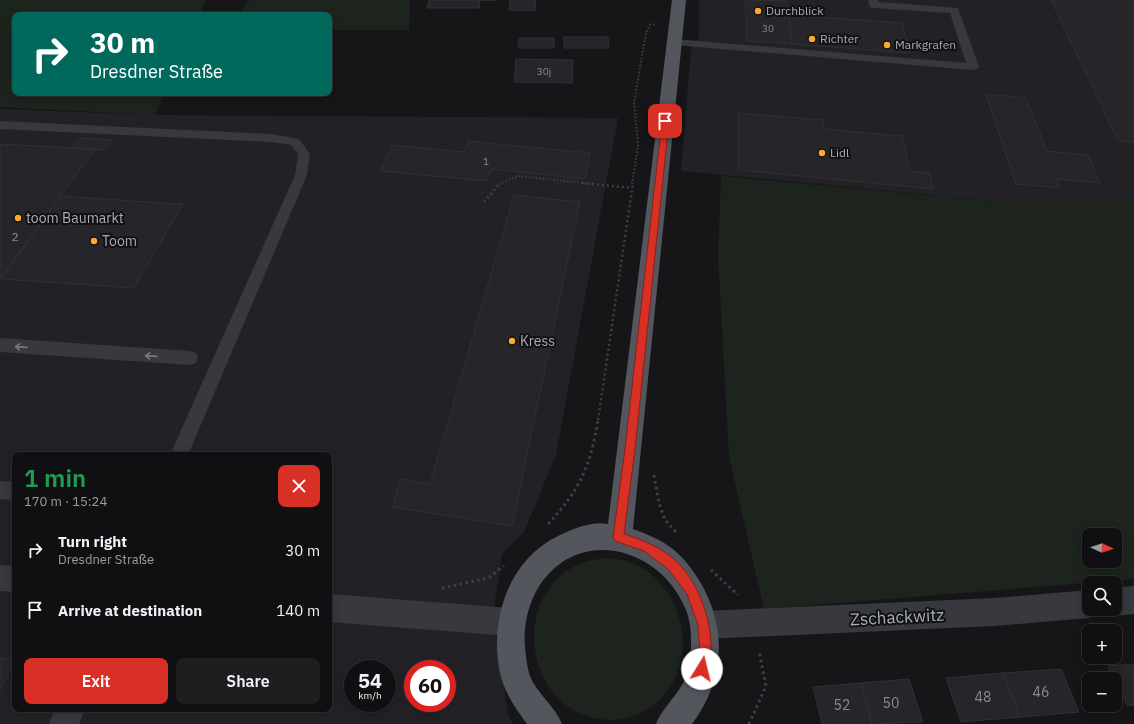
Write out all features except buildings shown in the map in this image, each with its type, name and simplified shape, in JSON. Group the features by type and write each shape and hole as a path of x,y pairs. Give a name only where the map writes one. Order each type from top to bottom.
{"main road":[{"path":"619,537 679,0"},
{"path":"547,724 528,702 515,675 510,649 510,622 520,589 540,562 564,545 590,537 619,537 647,546 672,565 692,590 704,625 706,653 699,684 684,712 671,724"}],"street":[{"path":"0,578 12,579"},
{"path":"1122,601 1134,600"},
{"name":"Zschackwitz","path":"704,625 994,612 1082,605"},
{"path":"332,608 510,622"},
{"path":"64,724 69,712"}],"lane":[{"path":"675,31 973,67 954,10 874,5 873,0"},
{"path":"0,125 271,138 295,142 304,154 300,175 180,452"},
{"path":"0,345 190,358"},
{"path":"0,490 12,491"}],"path":[{"path":"544,530 563,508 579,485 594,446 638,146 634,102 646,33 650,25 662,21 675,31"},
{"path":"484,202 501,182 518,176 632,188"},
{"path":"435,587 443,588 488,578 506,564"}],"shaded area":[{"path":"0,0 206,0 200,12 12,12 12,96 163,96 155,115 0,107"},
{"path":"249,0 410,0 409,30 332,30 332,12 240,12"},
{"path":"699,0 1134,0 1134,202 1024,204 681,171 691,49 699,37"},
{"path":"0,109 155,115 618,118 556,455 524,532 502,554 493,614 508,714 513,724 0,724"},
{"path":"721,176 1024,204 1134,202 1134,579 1122,580 1122,576 1082,576 1082,583 764,609 729,457 718,255"},
{"path":"607,558 623,560 635,564 654,577 666,591 675,607 681,624 683,643 681,661 675,678 665,694 647,710 625,719 617,720 609,720 577,712 554,694 540,669 534,640 538,611 551,585 574,567"}],"place":[{"name":"Durchblick","path":"758,11"},
{"name":"Richter","path":"812,39"},
{"name":"Markgrafen","path":"887,45"},
{"name":"Lidl","path":"822,153"},
{"name":"toom Baumarkt","path":"18,218"},
{"name":"Toom","path":"94,241"},
{"name":"Kress","path":"512,341"}],"route":[{"path":"665,121 630,449 619,537 647,546 672,565 692,590 704,625 706,653 702,669"}]}
